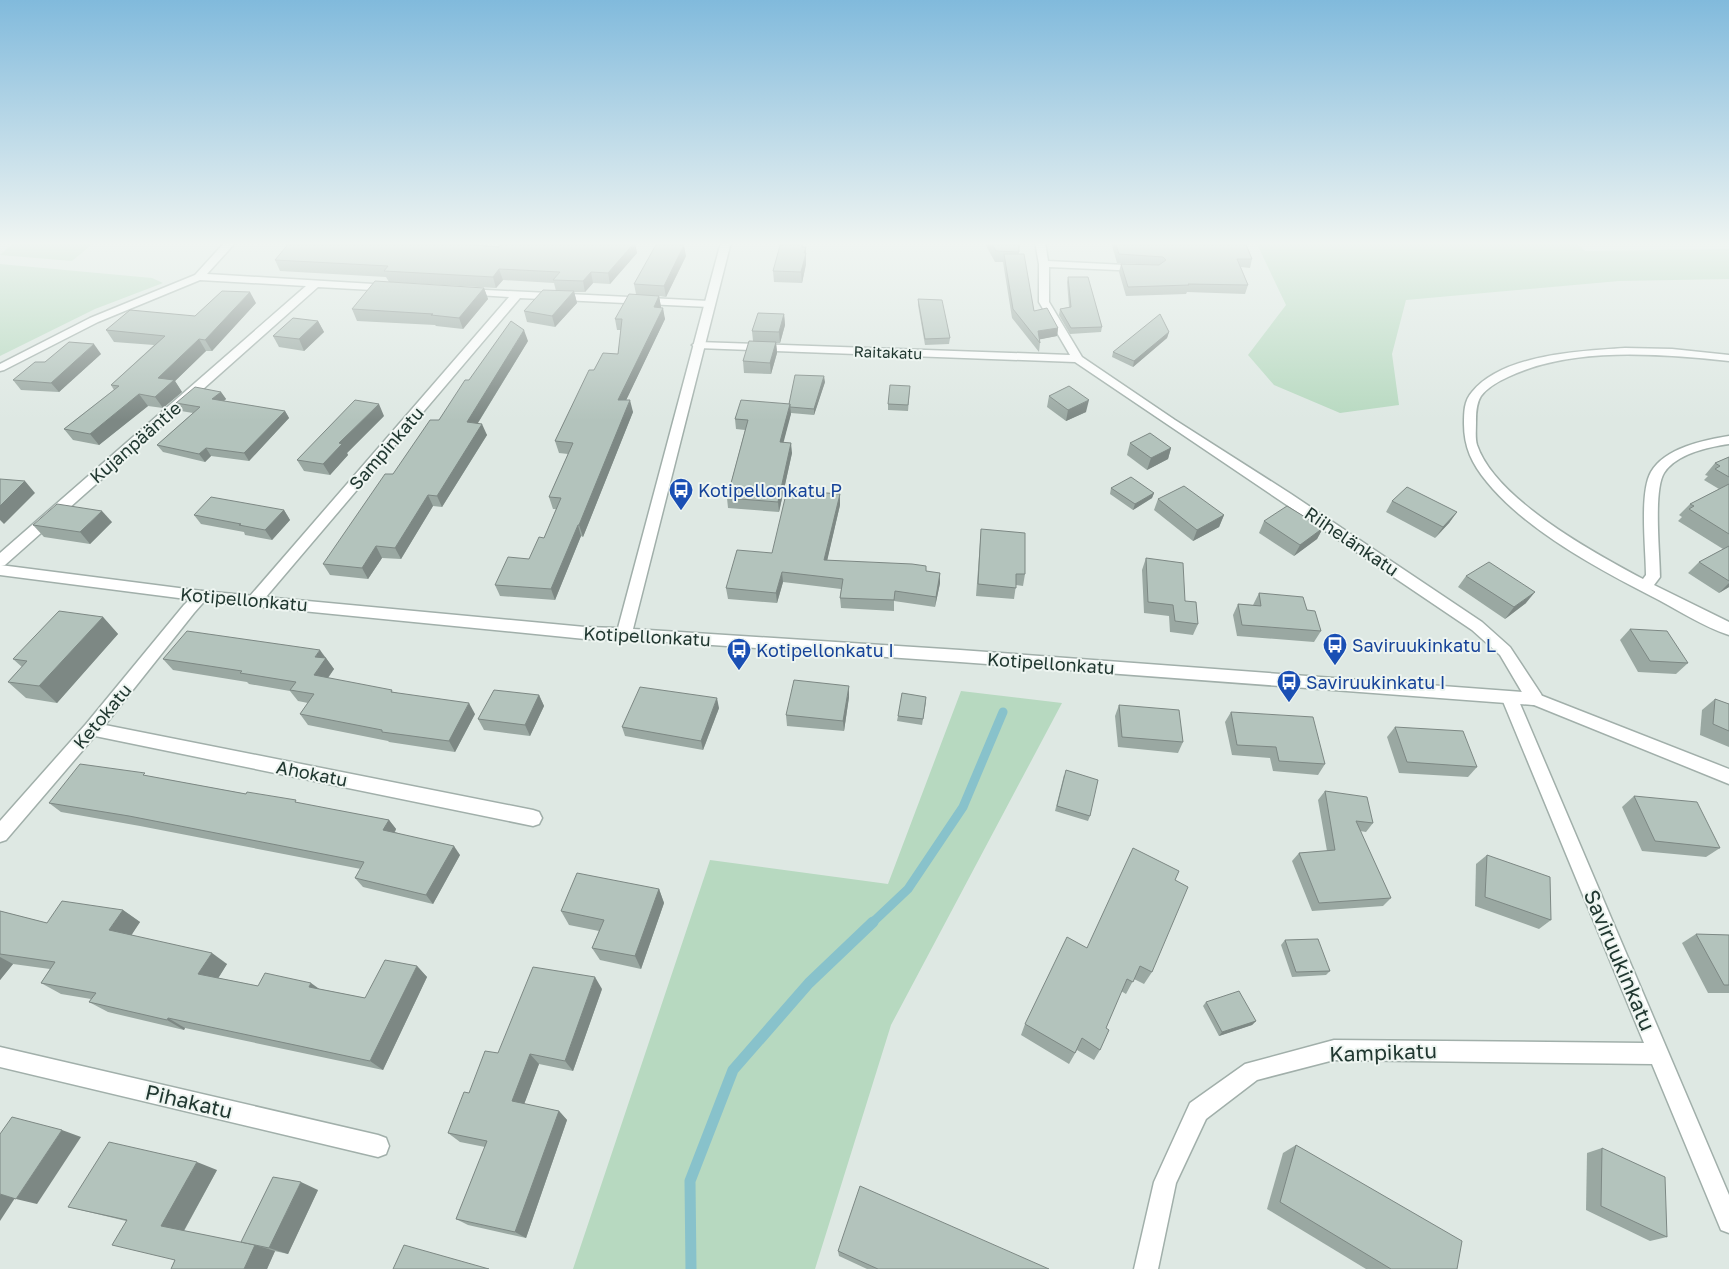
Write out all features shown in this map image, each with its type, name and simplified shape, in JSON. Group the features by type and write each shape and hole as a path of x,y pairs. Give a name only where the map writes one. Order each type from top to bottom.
{"street":[{"path":"0,368 94,320 140,301"},
{"name":"Kujanpääntie","path":"0,561 295,301"},
{"name":"Sampinkatu","path":"255,600 513,301"},
{"path":"624,634 709,304 650,301"},
{"name":"Riihelänkatu","path":"1044,301 1078,359 1171,423 1286,496 1477,626 1505,651 1535,699"},
{"name":"Raitakatu","path":"698,345 1078,359"},
{"path":"1729,358 1672,352 1618,352 1531,363 1498,377 1476,394 1469,412 1471,443 1494,482 1531,516 1576,548 1644,586 1729,629"},
{"path":"1644,586 1653,577 1653,491 1656,473 1672,458 1711,442 1729,440"},
{"name":"Kotipellonkatu","path":"0,570 202,596 576,632 950,655 1510,699 1535,699"},
{"name":"Ketokatu","path":"0,834 92,729 189,608 202,596"},
{"name":"Saviruukinkatu","path":"1510,699 1729,1222"},
{"path":"1535,699 1729,777"},
{"name":"Ahokatu","path":"92,729 533,818"},
{"name":"Kampikatu","path":"1146,1269 1165,1182 1198,1110 1252,1071 1334,1050 1627,1052 1660,1054"},
{"name":"Pihakatu","path":"0,1057 378,1146"}],"green space":[{"path":"0,301 115,301 95,309 0,356"},
{"path":"1284,301 1406,301 1392,354 1399,405 1340,413 1274,385 1248,355 1286,305"},
{"path":"961,691 1062,703 891,1025 815,1269 573,1269 710,860 888,884"}],"building":[{"path":"211,301 241,301 205,340 199,339 158,378 174,380 155,397 139,394 90,434 64,429 119,386 111,385 165,336 106,330 130,310 195,316"},
{"path":"358,301 473,301 459,318 431,315 433,314 352,309"},
{"path":"533,301 565,301 552,316 524,311"},
{"path":"625,301 657,301 654,307 663,308 618,400 630,400 551,589 495,585 508,557 529,559 539,537 544,538 561,498 549,497 573,443 555,441 589,370 594,370 603,353 618,354 622,319 615,319"},
{"path":"918,301 942,301 950,338 925,339"},
{"path":"1012,301 1032,301 1034,311 1047,308 1058,328 1038,331 1040,343 1013,309"},
{"path":"1070,301 1095,301 1102,327 1071,328 1060,309 1071,307"},
{"path":"758,313 784,314 779,332 752,331"},
{"path":"1160,314 1169,332 1134,361 1113,352"},
{"path":"293,318 318,321 299,339 273,336"},
{"path":"511,321 524,330 467,422 482,424 437,496 428,495 395,548 376,546 362,568 323,564 385,474 393,474 430,420 439,420 465,380 469,380"},
{"path":"749,341 776,342 770,363 743,361"},
{"path":"69,342 94,344 51,383 13,380 35,362 45,362"},
{"path":"795,375 824,376 814,409 790,407"},
{"path":"890,385 910,386 908,405 888,404"},
{"path":"1069,386 1089,400 1068,410 1049,396"},
{"path":"195,387 221,392 212,399 285,411 244,453 206,448 199,454 157,445 200,407 176,403"},
{"path":"355,400 379,404 339,443 342,444 323,464 297,460"},
{"path":"741,400 790,404 780,442 791,443 778,502 727,498 748,420 735,419"},
{"path":"1150,433 1171,448 1151,458 1130,443"},
{"path":"1729,457 1729,477 1715,469 1720,466 1715,463"},
{"path":"1131,477 1154,493 1135,504 1111,488"},
{"path":"0,479 25,481 0,506"},
{"path":"1729,484 1729,534 1689,509 1694,506 1690,504"},
{"path":"1184,486 1224,515 1197,530 1158,499"},
{"path":"1407,487 1457,512 1443,527 1392,501"},
{"path":"787,490 840,494 824,560 926,566 926,571 940,573 936,597 895,591 894,600 840,598 843,579 782,572 776,593 726,588 737,550 772,553"},
{"path":"211,497 284,510 265,530 194,515"},
{"path":"57,504 102,511 80,532 33,525"},
{"path":"1287,506 1323,528 1300,545 1264,521"},
{"path":"981,529 1025,533 1025,574 1016,574 1016,588 978,584"},
{"path":"1729,546 1729,581 1699,562"},
{"path":"1146,558 1183,563 1185,601 1196,602 1198,624 1175,621 1173,605 1148,602"},
{"path":"1489,562 1535,592 1514,607 1466,576"},
{"path":"1259,593 1303,597 1307,610 1315,611 1321,631 1242,625 1238,604 1261,606"},
{"path":"59,611 103,617 39,686 8,682 27,661 13,659"},
{"path":"1630,629 1667,631 1688,663 1650,661"},
{"path":"187,631 320,650 315,657 326,658 314,675 392,690 391,692 469,703 449,741 382,732 382,730 300,714 314,694 290,690 296,682 240,673 242,671 163,659"},
{"path":"794,680 849,686 843,721 786,715"},
{"path":"640,687 717,698 701,741 622,727"},
{"path":"494,690 539,695 525,725 478,719"},
{"path":"902,693 926,697 923,719 898,716"},
{"path":"1715,699 1729,704 1729,731 1713,724"},
{"path":"1119,705 1179,710 1183,742 1122,737"},
{"path":"1231,712 1313,717 1325,764 1279,761 1276,747 1237,745"},
{"path":"1395,727 1463,731 1477,767 1407,762"},
{"path":"80,764 145,773 143,775 246,794 247,792 296,800 295,802 389,820 383,830 454,846 426,895 355,878 364,862 129,816 49,803"},
{"path":"1066,770 1098,780 1090,816 1057,806"},
{"path":"1325,791 1367,797 1373,823 1356,821 1391,898 1319,903 1299,853 1335,850"},
{"path":"1634,796 1697,802 1720,848 1655,841"},
{"path":"1133,848 1179,871 1175,880 1188,887 1152,972 1140,966 1133,982 1127,979 1106,1028 1109,1030 1100,1050 1082,1038 1075,1053 1025,1024 1067,937 1087,948"},
{"path":"1487,855 1550,877 1551,920 1485,897"},
{"path":"577,873 659,889 635,956 592,948 604,920 561,911"},
{"path":"62,901 123,910 109,930 212,953 198,974 258,986 265,973 311,983 309,987 365,998 385,960 417,966 370,1061 168,1018 167,1020 89,1002 96,993 41,983 55,962 0,954 0,911 47,923"},
{"path":"1696,934 1729,935 1729,985 1724,985"},
{"path":"1318,939 1330,971 1296,972 1285,940"},
{"path":"533,967 595,977 565,1061 530,1054 512,1101 559,1111 515,1232 456,1219 487,1141 448,1133 464,1092 469,1093 485,1051 498,1053"},
{"path":"1239,991 1256,1021 1222,1032 1206,1002"},
{"path":"12,1117 62,1130 16,1199 0,1194 0,1134"},
{"path":"109,1142 197,1162 161,1226 255,1245 244,1269 171,1269 175,1260 112,1245 127,1220 68,1207"},
{"path":"1296,1145 1462,1241 1457,1269 1391,1269 1280,1202"},
{"path":"1602,1148 1665,1177 1667,1237 1601,1206"},
{"path":"273,1177 301,1182 269,1248 241,1242"},
{"path":"860,1186 1049,1269 878,1269 838,1251"},
{"path":"404,1245 489,1269 393,1269"}],"waterway":[{"path":"872,923 908,889 963,807 1003,712"},
{"path":"691,1269 690,1181 733,1070 809,983 873,922"}],"place":[{"name":"Kotipellonkatu P","path":"681,511"},
{"name":"Saviruukinkatu L","path":"1335,666"},
{"name":"Kotipellonkatu I","path":"739,671"},
{"name":"Saviruukinkatu I","path":"1289,703"}]}
